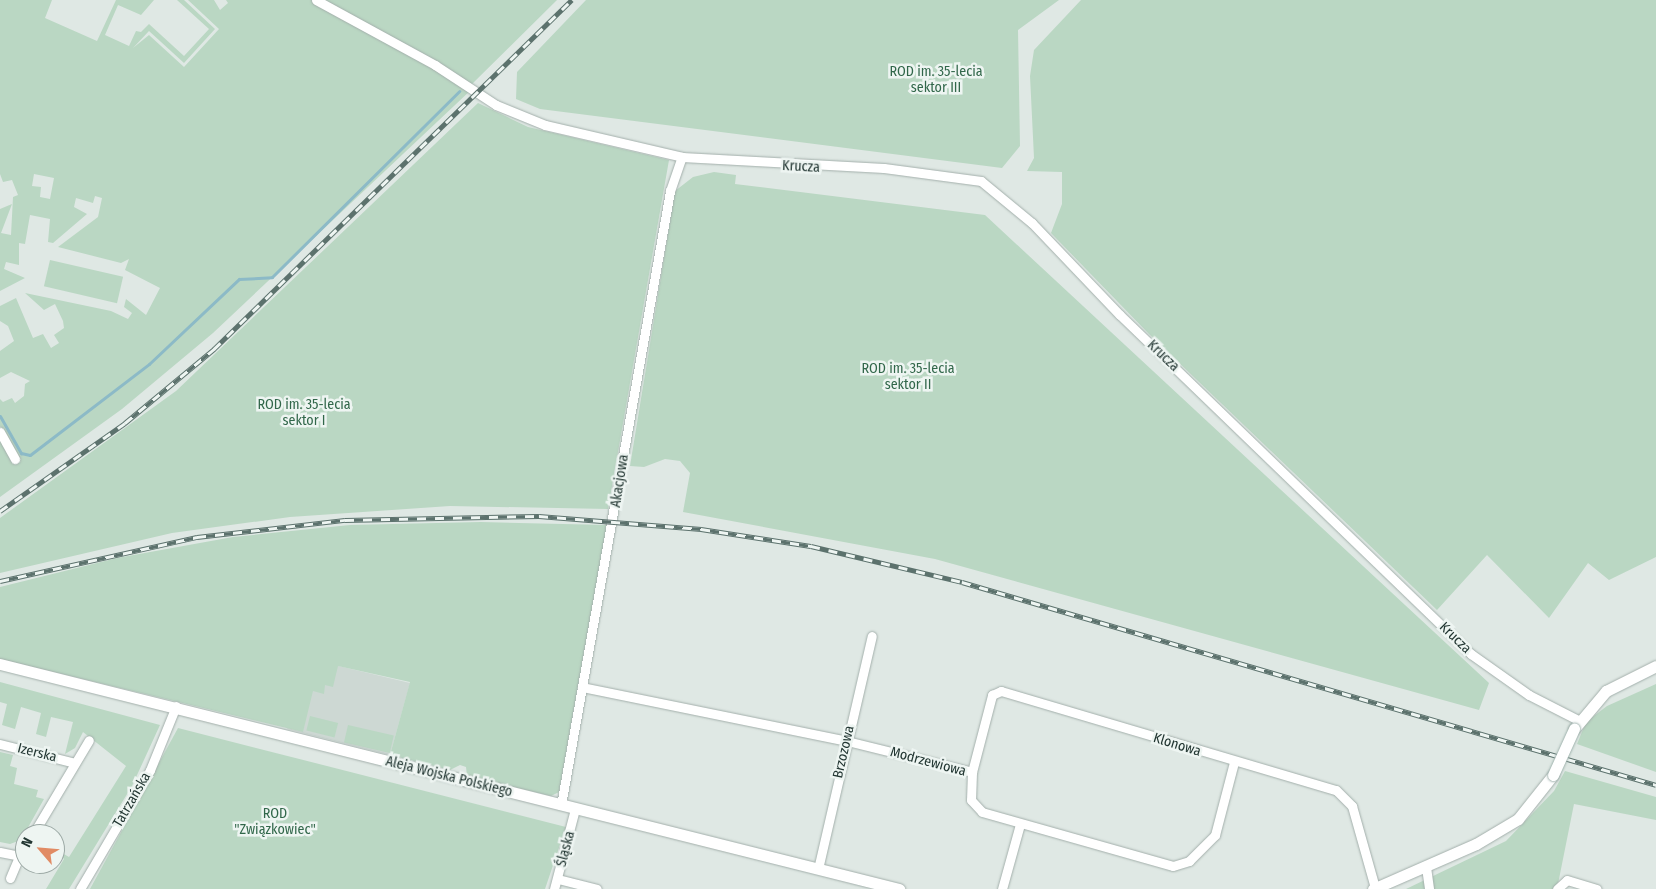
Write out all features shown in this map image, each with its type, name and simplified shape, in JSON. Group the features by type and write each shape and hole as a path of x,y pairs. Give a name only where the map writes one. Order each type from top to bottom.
{"street":[{"name":"Krucza","path":"316,0 514,114 682,157 884,168 981,181 1032,223 1120,315 1471,654 1576,725"},
{"name":"Akacjowa","path":"561,805 670,192 682,157"},
{"path":"0,432 15,459"},
{"name":"Brzozowa","path":"818,869 872,636"},
{"name":"Aleja Wojska Polskiego","path":"0,664 176,706 561,805 899,889"},
{"path":"1374,889 1426,867 1518,819 1553,775 1576,725 1606,692 1656,666"},
{"name":"Modrzewiowa","path":"582,687 847,741 972,772 972,800 982,812 1172,866 1188,861 1215,835 1234,762"},
{"name":"Klonowa","path":"972,772 992,695 1001,691 1234,762 1336,790 1352,806 1374,889"},
{"name":"Tatrzańska","path":"80,889 150,770 176,706"},
{"path":"39,824 89,740"},
{"name":"Izerska","path":"0,744 75,763"},
{"name":"Śląska","path":"554,889 575,808"},
{"path":"1002,889 1020,824"},
{"path":"0,852 15,851"},
{"path":"10,878 15,867"},
{"path":"1426,867 1429,889"},
{"path":"558,879 596,889"},
{"path":"1557,889 1567,880 1596,889"}],"shaded area":[{"path":"322,662 410,683 390,755 287,729"}],"green space":[{"path":"0,0 52,0 45,18 97,41 116,0 154,0 141,15 118,5 105,35 129,46 136,31 141,32 149,24 184,56 209,29 177,0 184,0 215,29 184,63 149,31 133,48 149,35 184,67 219,29 188,0 214,0 220,10 228,3 226,0 557,0 472,84 360,22 472,89 213,333 122,409 0,497 0,438 5,435 0,426 0,399 3,402 12,398 15,403 24,396 25,384 30,381 11,372 0,378 0,351 14,341 8,326 0,321 0,306 16,298 33,338 43,334 51,348 59,343 54,335 64,328 63,321 55,304 44,310 25,293 111,311 128,319 132,313 124,307 126,299 146,315 160,288 125,270 129,259 121,263 58,247 98,217 102,198 95,196 93,203 76,198 74,207 87,214 53,243 48,242 50,219 30,215 25,244 19,243 19,265 6,262 4,269 25,278 0,291 0,209 12,204 1,233 11,235 13,197 18,195 12,180 3,182 0,174","holes":["34,174 54,178 50,199 40,197 41,187 32,186"]},
{"name":"ROD im. 35-lecia sektor III","path":"586,0 1059,0 1018,30 1020,146 1002,168 540,109 516,99 517,72"},
{"path":"1081,0 1656,0 1656,557 1609,580 1588,563 1549,618 1487,555 1437,610 1149,334 1051,233 1062,204 1062,172 1027,171 1034,158 1030,76 1034,50"},
{"name":"ROD im. 35-lecia sektor I","path":"478,103 528,127 669,160 608,509 450,506 290,517 172,533 0,573 0,518 176,391"},
{"name":"ROD im. 35-lecia sektor II","path":"714,172 736,175 735,184 985,215 1489,683 1479,710 935,559 683,512 690,473 680,461 665,459 644,467 630,466 675,191 693,177"},
{"path":"50,260 123,277 117,303 44,286"},
{"path":"481,522 607,525 559,792 551,796 467,776 466,767 460,765 450,770 390,755 410,682 338,666 333,687 325,685 324,694 313,691 303,732 0,659 0,587 117,558 233,537 350,525"},
{"path":"0,682 160,725 132,786 69,889 46,889 55,874 65,874 65,855 69,857 126,766 83,732 75,748 65,754 73,722 51,717 46,737 36,734 41,713 21,707 15,729 2,725 7,704 0,702"},
{"path":"1656,684 1656,772 1577,744 1586,722 1607,706"},
{"path":"310,716 338,723 335,738 306,731"},
{"path":"348,725 394,736 390,753 344,743"},
{"name":"ROD \"Związkowiec\"","path":"178,728 566,827 545,889 90,889"},
{"path":"0,752 13,755 10,766 17,768 14,784 38,790 36,797 44,799 30,824 15,824 15,842 10,844 0,842"},
{"path":"1565,771 1656,797 1656,820 1574,804 1557,889 1406,889 1506,841 1554,791"}],"waterway":[{"path":"0,416 21,453 30,455 149,364 239,279 272,277 459,91"}],"railway":[{"path":"0,511 125,423 214,349 572,0"},
{"path":"0,581 197,537 345,520 539,516 701,529 811,546 962,582 1656,785"}]}
